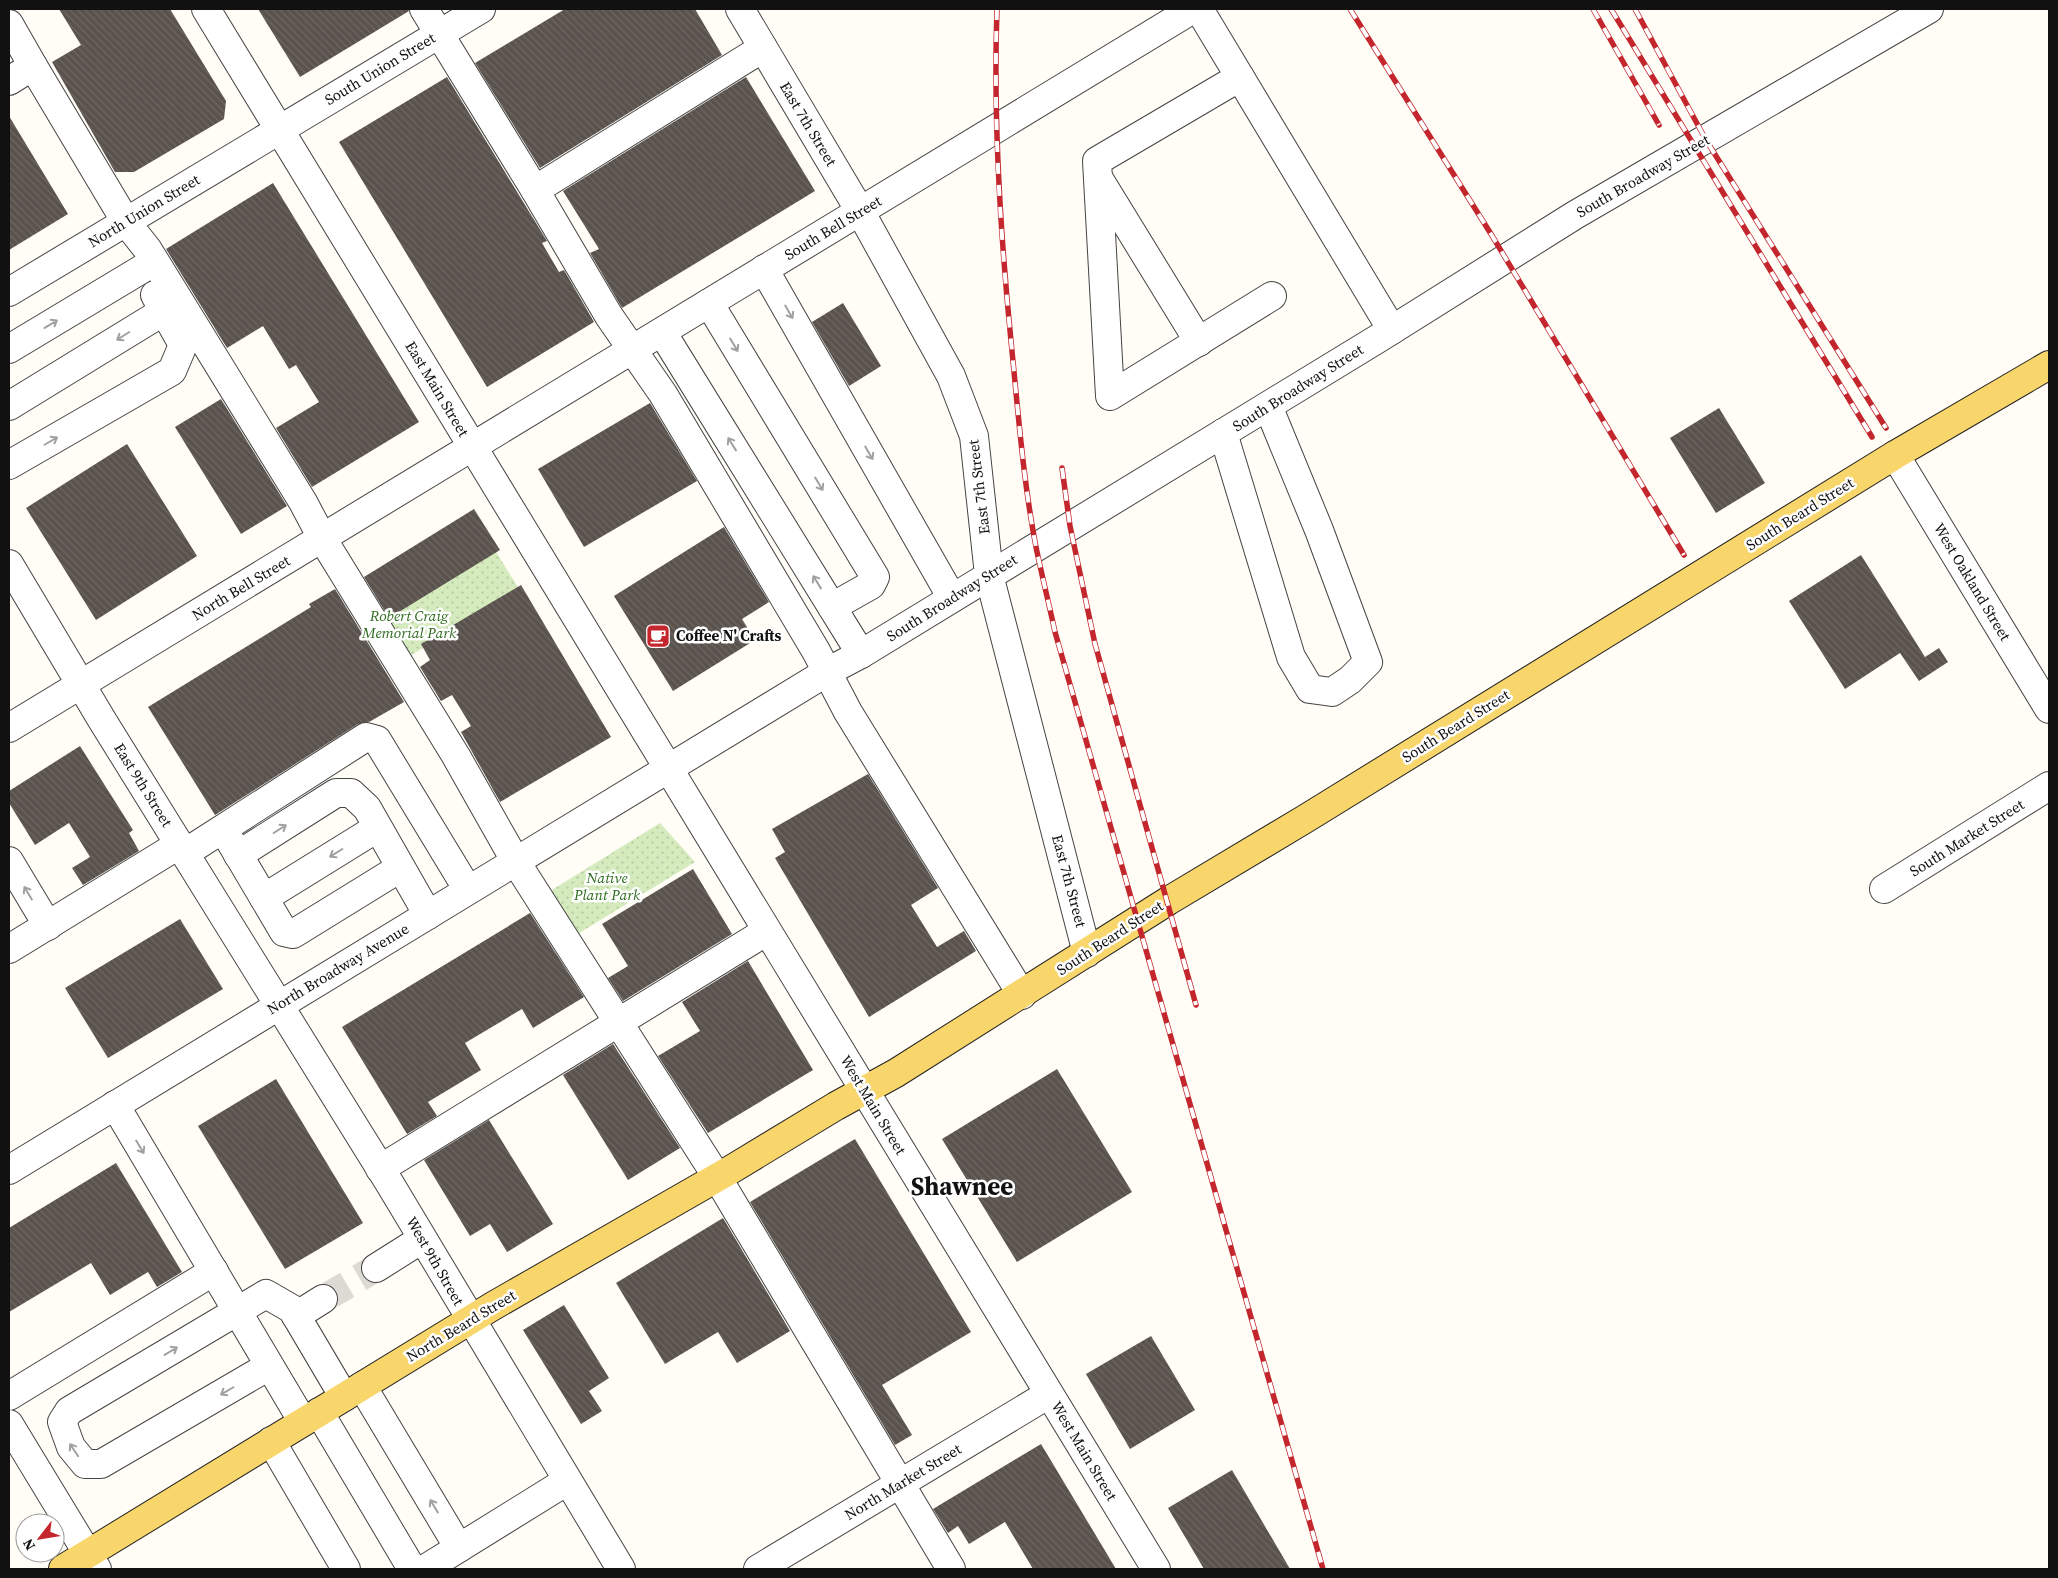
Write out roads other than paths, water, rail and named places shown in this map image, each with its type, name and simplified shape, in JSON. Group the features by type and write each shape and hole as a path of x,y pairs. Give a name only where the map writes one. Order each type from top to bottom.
{"main road":[{"name":"South Beard Street","path":"864,1091 1895,455 2049,365"},
{"name":"North Beard Street","path":"63,1569 92,1561 271,1442 353,1391 470,1320 864,1091"}],"street":[{"name":"East Main Street","path":"206,9 668,769"},
{"path":"424,9 535,190 609,316 663,394 827,672 848,712 1022,995"},
{"name":"South Union Street","path":"280,131 481,9"},
{"name":"East 7th Street","path":"740,9 860,211 951,376 974,436 989,575 1087,952"},
{"name":"South Bell Street","path":"472,447 1193,9"},
{"path":"1199,9 1392,330"},
{"name":"South Broadway Street","path":"668,769 827,672 861,654 1268,406 1576,215 1929,9"},
{"path":"9,24 126,222 148,250 303,502 322,538 456,756 516,862 717,1177 951,1569"},
{"path":"535,190 763,48"},
{"path":"9,81 33,66"},
{"path":"1240,76 1097,161 1110,396 1272,296"},
{"name":"North Union Street","path":"9,292 280,131"},
{"path":"1098,177 1199,342"},
{"path":"9,465 172,371 182,345 134,254 126,222"},
{"path":"9,349 142,269"},
{"path":"764,269 952,598"},
{"path":"709,303 876,578 871,585 832,607"},
{"path":"9,406 164,311"},
{"path":"662,332 861,654"},
{"path":"1223,433 1290,657 1310,689 1332,692 1350,680 1368,662 1319,530 1268,406"},
{"name":"North Bell Street","path":"9,728 472,447"},
{"name":"West Oakland Street","path":"1895,455 2049,710"},
{"name":"East 9th Street","path":"9,564 182,849 280,1005"},
{"path":"12,941 48,926 182,849 223,829 366,737 376,740 468,890"},
{"path":"334,757 338,771 336,793"},
{"name":"North Broadway Avenue","path":"9,1170 668,769"},
{"name":"West Main Street","path":"668,769 1156,1569"},
{"name":"South Market Street","path":"1884,889 2049,786"},
{"path":"238,855 336,793 351,793 366,808 428,915"},
{"path":"264,898 377,828"},
{"path":"223,829 284,932 293,934 400,868"},
{"path":"9,861 48,926"},
{"path":"380,1169 767,931"},
{"name":"West 9th Street","path":"280,1005 620,1569"},
{"path":"115,1105 270,1366 311,1417 412,1569"},
{"path":"376,1268 422,1239"},
{"path":"9,1396 214,1271"},
{"path":"270,1366 101,1464 84,1464 71,1447 62,1422 69,1411 266,1294 292,1309 353,1391 459,1548"},
{"path":"296,1316 323,1299"},
{"name":"North Market Street","path":"758,1569 1049,1394"},
{"path":"9,1424 92,1561"},
{"path":"271,1442 346,1569"},
{"path":"424,1569 568,1481"}],"tunnel":[{"path":"323,1299 376,1268"}],"railway":[{"path":"997,9 998,175 1004,258 1021,445 1036,547 1055,632 1323,1569"},
{"path":"1350,9 1491,234 1684,555"},
{"path":"1593,9 1659,125"},
{"path":"1611,9 1872,437"},
{"path":"1635,9 1706,140 1886,428"},
{"path":"1062,468 1070,526 1095,644 1196,1005"}],"place":[{"name":"Coffee N' Crafts","path":"658,636"}],"district":[{"name":"Shawnee","path":"962,1186"}],"park label":[{"name":"Robert Craig Memorial Park","path":"409,624"},
{"name":"Native Plant Park","path":"607,886"}]}
